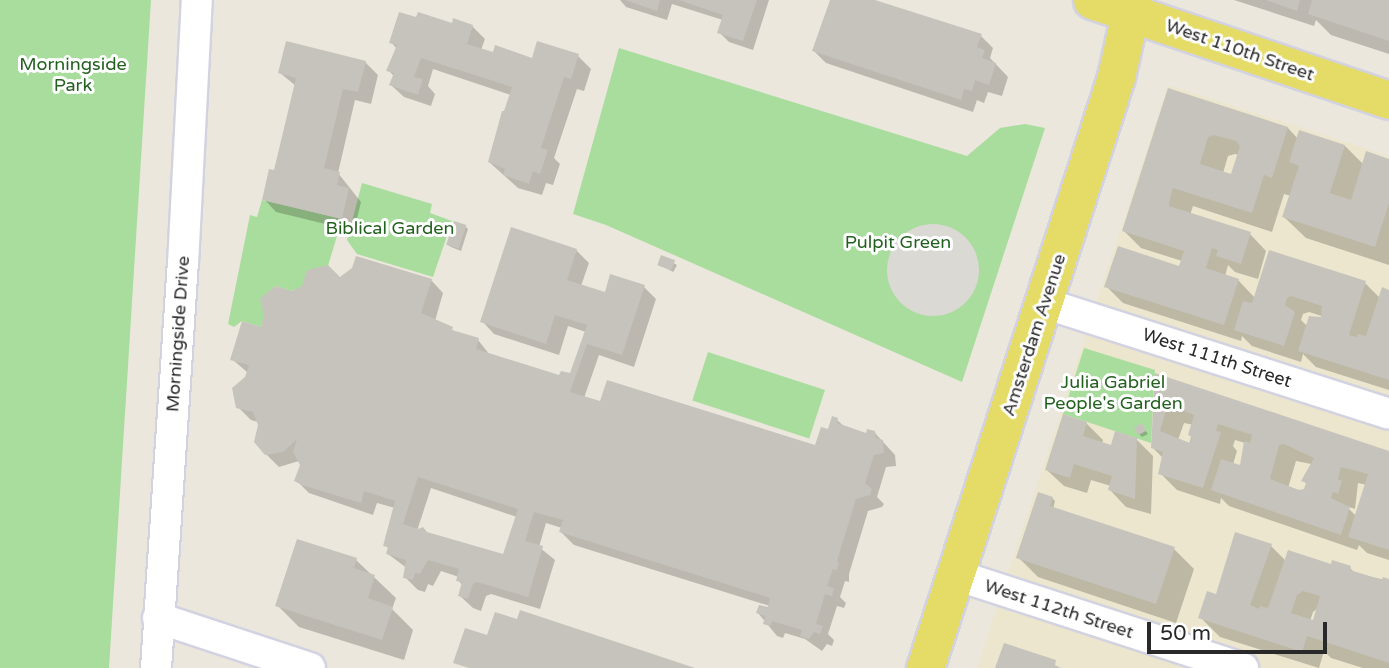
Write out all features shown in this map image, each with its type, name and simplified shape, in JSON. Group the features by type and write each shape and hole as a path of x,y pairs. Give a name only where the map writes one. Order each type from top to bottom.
{"main road":[{"name":"West 110th Street","path":"1092,0 1132,7 1389,100"},
{"name":"Amsterdam Avenue","path":"925,668 1120,65 1132,7"}],"street":[{"name":"Morningside Drive","path":"156,668 183,264 197,0"},
{"name":"West 111th Street","path":"1044,303 1389,414"},
{"name":"West 112th Street","path":"956,575 1243,668"},
{"path":"158,618 310,668"}],"shaded area":[{"path":"1168,85 1389,156 1389,668 977,668"},
{"path":"924,224 942,224 959,231 972,244 979,261 979,279 972,296 959,309 942,316 924,316 907,309 894,296 887,279 887,261 894,244 907,231"}],"green space":[{"name":"Morningside Park","path":"0,0 151,0 109,668 0,668"},
{"name":"Pulpit Green","path":"619,48 967,156 1000,128 1025,124 1045,128 962,382 606,225 573,214"},
{"name":"Biblical Garden","path":"362,183 432,204 430,213 452,221 433,277 357,254 347,240"},
{"path":"262,200 342,219 328,266 302,287 292,291 275,286 261,299 265,315 261,327 242,321 234,327 228,324 250,215 257,217"},
{"name":"Julia Gabriel People's Garden","path":"1084,348 1155,370 1151,443 1063,414"},
{"path":"708,352 825,390 809,439 692,401"}],"building":[{"path":"625,0 660,0 657,11"},
{"path":"679,0 757,0 743,41 717,33 723,15"},
{"path":"830,0 875,0 982,34 977,47 985,50 982,58 996,63 989,85 975,80 972,91 964,89 961,100 812,51"},
{"path":"1266,0 1300,0 1297,11"},
{"path":"1312,0 1389,0 1389,41 1308,14"},
{"path":"399,12 416,17 418,12 452,23 453,18 473,25 467,44 493,52 495,45 532,58 537,41 579,54 571,79 564,77 541,148 548,150 540,174 533,171 529,184 503,175 505,169 488,162 502,111 512,87 421,58 414,77 423,79 418,95 389,85 394,73 386,71 397,45 389,43"},
{"path":"286,41 366,61 358,92 343,89 324,168 340,172 337,185 349,188 342,219 262,200 269,169 274,170 296,78 278,73"},
{"path":"1168,88 1288,127 1272,178 1264,175 1252,213 1173,188 1169,206 1251,232 1241,264 1216,256 1218,250 1212,248 1206,268 1239,279 1224,325 1104,287 1118,246 1179,266 1184,251 1122,231","holes":["1214,135 1236,141 1240,146 1231,174 1200,164 1208,137"]},
{"path":"1299,130 1345,145 1330,193 1351,200 1366,151 1389,159 1389,203 1375,247 1282,217 1299,166 1289,162"},
{"path":"454,221 466,225 459,249 446,245"},
{"path":"511,227 577,249 567,280 605,292 610,274 645,285 622,355 587,344 570,392 600,401 607,380 815,445 821,427 828,429 832,416 838,418 837,423 866,433 867,429 875,431 876,438 883,440 884,453 874,455 865,483 872,489 870,495 856,499 837,561 837,570 833,569 827,586 834,588 832,596 825,594 816,624 823,626 820,634 814,632 809,639 800,636 802,630 772,621 770,626 763,624 765,616 756,613 759,605 768,607 770,598 559,532 563,520 534,512 525,541 543,546 528,597 477,582 473,584 468,599 458,596 462,582 456,581 459,569 428,560 420,574 415,573 413,580 403,578 406,560 386,554 388,547 383,546 395,501 364,491 361,503 294,481 300,465 293,452 297,439 283,452 265,455 254,442 258,425 253,412 236,408 232,388 245,377 249,365 230,360 242,321 261,327 264,315 260,299 275,286 292,291 302,286 307,270 328,265 340,277 352,268 356,256 432,279 421,313 453,327 452,330 479,338 476,349 559,375 561,371 570,373 587,325 555,315 546,344 480,322","holes":["418,477 518,509 503,554 427,532 423,527 418,529 403,524"]},
{"path":"1269,250 1366,281 1349,335 1366,336 1382,287 1389,290 1389,380 1298,351 1309,316 1321,317 1322,306 1291,296 1287,298 1285,305 1295,312 1284,346 1234,330 1243,301 1252,303"},
{"path":"661,255 675,260 671,270 657,265"},
{"path":"1155,373 1389,451 1389,550 1348,537 1368,474 1341,467 1338,479 1342,481 1338,494 1333,492 1331,498 1350,507 1341,535 1211,490 1221,459 1240,465 1244,441 1250,443 1252,435 1218,424 1216,431 1221,432 1203,488 1158,474 1163,452 1151,448","holes":["1172,406 1194,415 1188,435 1192,437 1190,443 1160,431 1167,407","1284,444 1314,458 1301,481 1306,483 1304,489 1299,490 1270,479 1279,445"]},
{"path":"1063,414 1087,422 1083,436 1111,445 1115,431 1137,438 1135,499 1108,490 1112,476 1074,464 1070,478 1045,470"},
{"path":"1142,423 1146,431 1138,435 1134,428"},
{"path":"1038,492 1053,497 1050,506 1175,547 1156,604 1016,558"},
{"path":"1235,532 1272,544 1250,605 1259,609 1260,606 1268,608 1288,550 1331,564 1332,560 1351,566 1350,570 1382,580 1383,577 1389,579 1389,663 1307,636 1302,652 1198,618 1207,591 1216,594","holes":["1303,591 1320,596 1313,620 1291,613 1297,595"]},
{"path":"297,539 357,558 354,568 375,575 368,598 393,607 382,640 275,606"},
{"path":"520,610 695,668 469,668 453,663 465,628 487,635 495,612 517,619"},
{"path":"1004,643 1056,660 1055,665 1061,668 995,668"}]}
